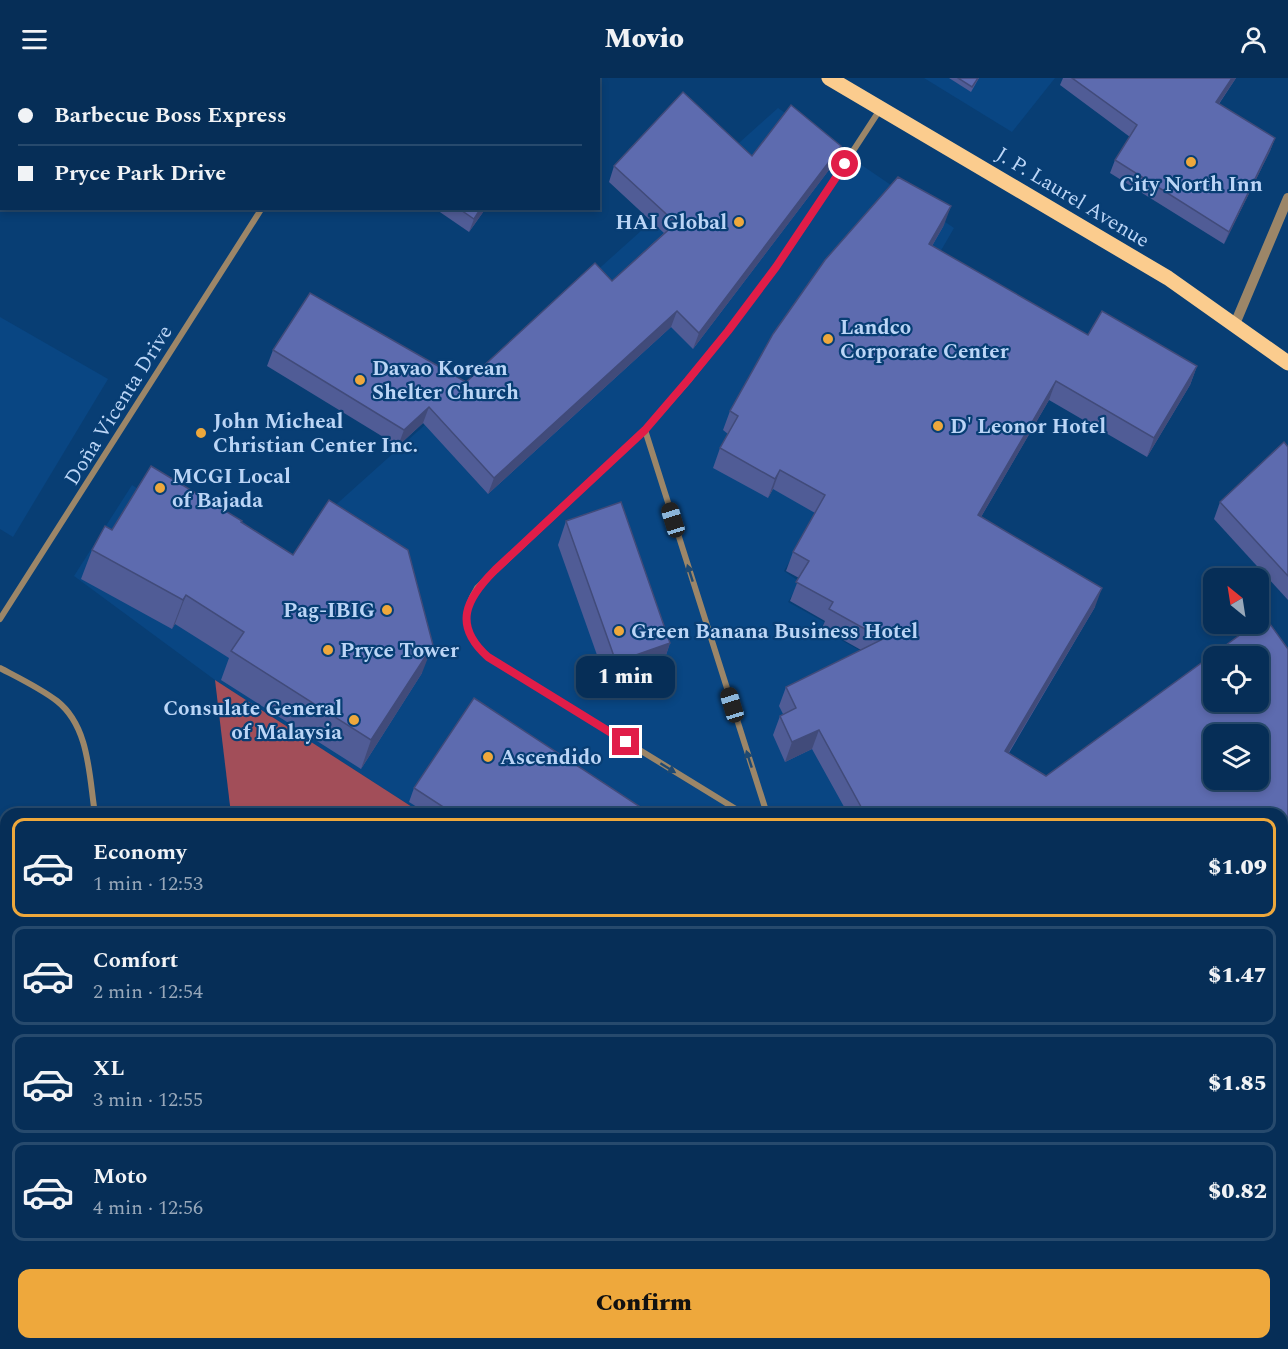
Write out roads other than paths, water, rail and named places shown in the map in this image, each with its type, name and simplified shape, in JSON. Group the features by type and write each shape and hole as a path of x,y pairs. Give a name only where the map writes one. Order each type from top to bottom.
{"main road":[{"name":"J. P. Laurel Avenue","path":"829,78 1168,278 1288,363"}],"street":[{"path":"734,808 488,657 477,647 465,618 469,602 477,588 645,430 742,313 808,220 881,107"},
{"path":"1235,324 1288,198"},
{"name":"Doña Vicenta Drive","path":"0,619 261,210"},
{"path":"645,430 765,808"},
{"path":"0,668 59,702 73,719 81,733 94,808"}],"place":[{"name":"City North Inn","path":"1191,162"},
{"name":"HAI Global","path":"739,222"},
{"name":"Landco Corporate Center","path":"828,339"},
{"name":"Davao Korean Shelter Church","path":"360,380"},
{"name":"D' Leonor Hotel","path":"938,426"},
{"name":"John Micheal Christian Center Inc.","path":"201,433"},
{"name":"MCGI Local of Bajada","path":"160,488"},
{"name":"Pag-IBIG","path":"387,610"},
{"name":"Green Banana Business Hotel","path":"619,631"},
{"name":"Pryce Tower","path":"328,650"},
{"name":"Consulate General of Malaysia","path":"354,720"},
{"name":"Ascendido","path":"488,757"}]}
